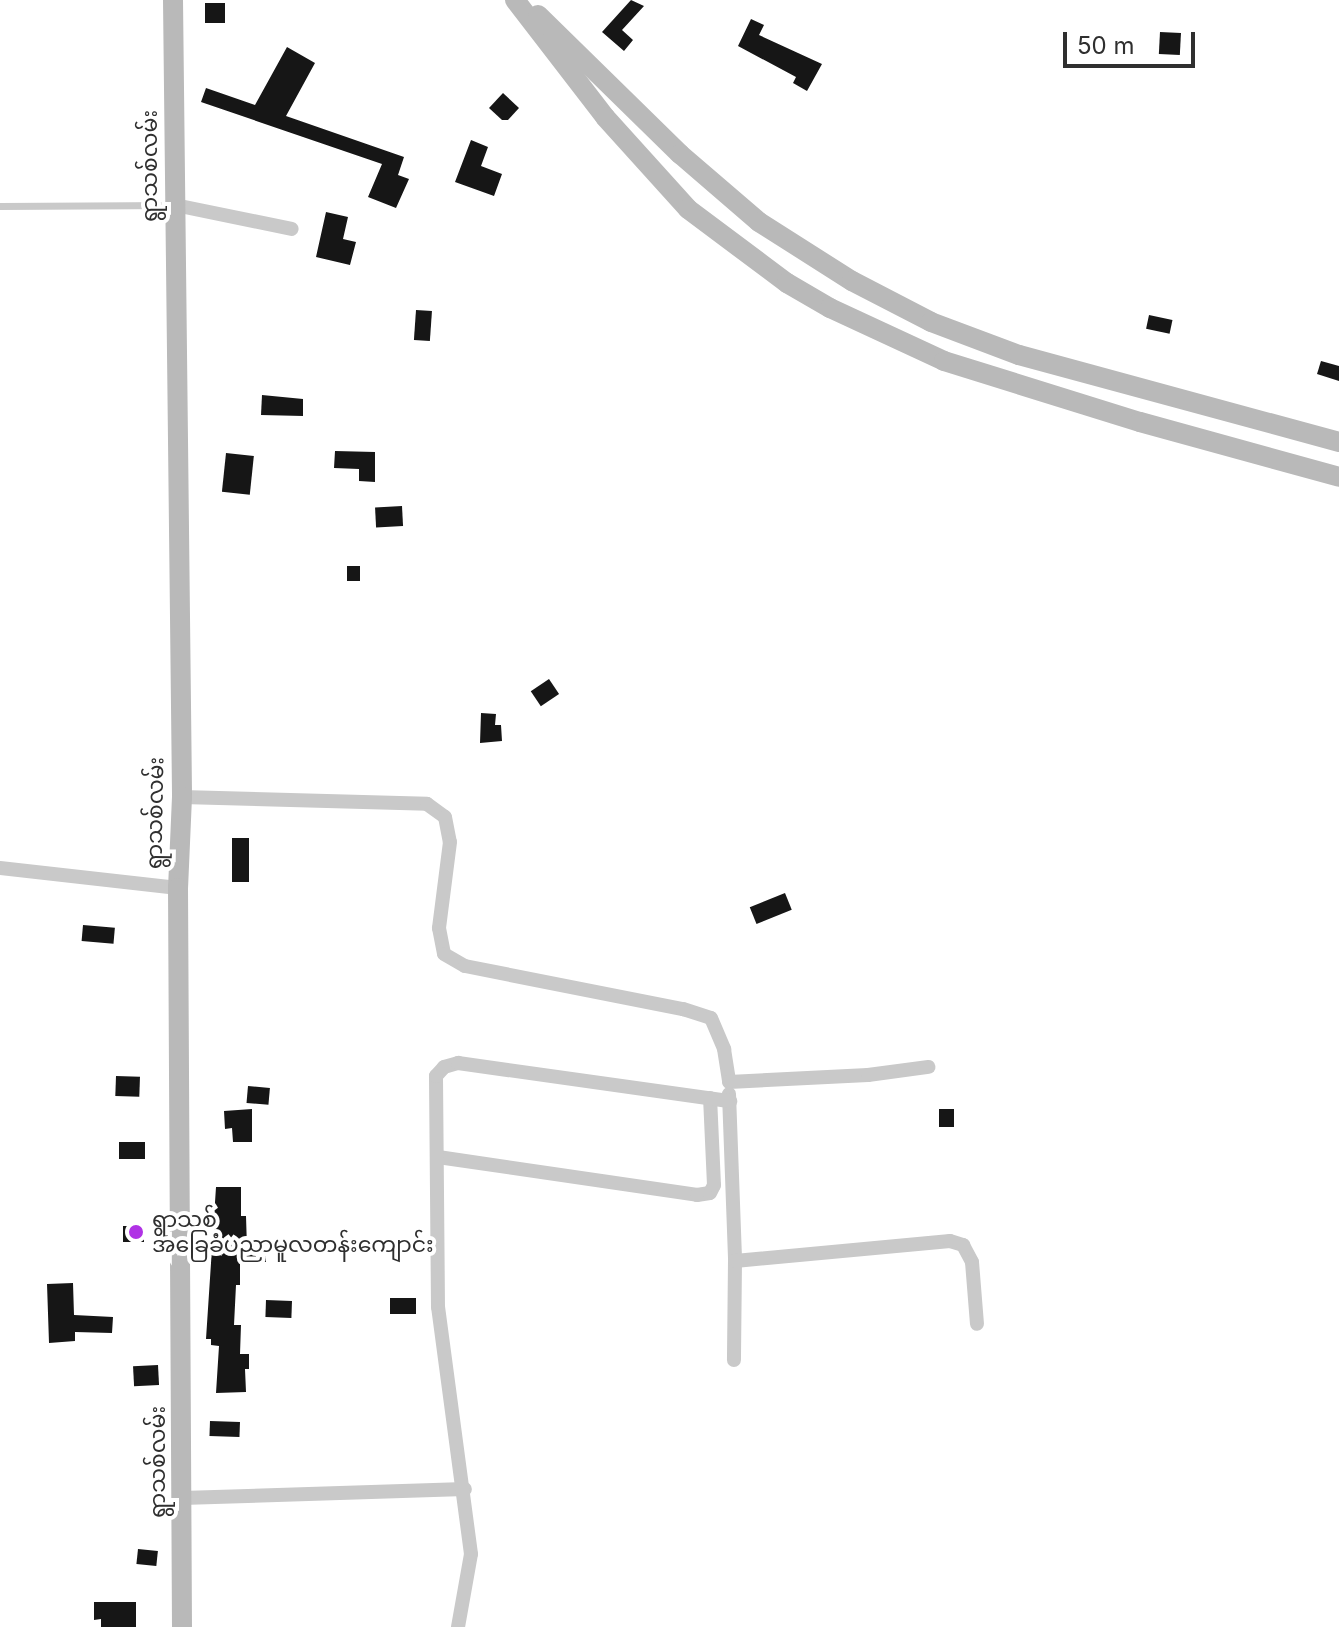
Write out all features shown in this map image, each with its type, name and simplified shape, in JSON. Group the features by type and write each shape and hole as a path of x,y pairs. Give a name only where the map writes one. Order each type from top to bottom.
{"main road":[{"name":"ရွာသစ်လမ်း","path":"173,0 182,797 178,888 182,1627"},
{"path":"515,0 605,117 688,209 787,283 830,308 944,361 1140,422 1339,477"},
{"path":"523,0 680,154 748,212 852,281 931,322 1019,355 1339,442"}],"street":[{"path":"175,205 292,229"},
{"path":"182,797 427,804 445,817 450,842 439,928 444,954 465,966 683,1009 711,1018 724,1049 729,1082 735,1261 734,1360"},
{"path":"0,868 178,888"},
{"path":"458,1627 471,1554 465,1489 438,1307 436,1076 444,1067 458,1063 730,1101"},
{"path":"729,1082 868,1075 928,1067"},
{"path":"438,1157 697,1195 710,1193 714,1185 710,1098"},
{"path":"735,1261 950,1241 963,1245 972,1262 977,1324"},
{"path":"182,1498 465,1489"}],"lane":[{"path":"0,206 175,205"}],"building":[{"path":"631,0 644,6 622,30 633,40 624,51 602,32"},
{"path":"205,3 225,3 225,23 205,23"},
{"path":"751,19 764,25 759,35 822,64 807,91 793,83 796,77 738,46"},
{"path":"1160,32 1181,33 1180,55 1159,54"},
{"path":"287,47 315,63 286,116 404,157 398,175 409,179 396,208 368,197 382,164 201,102 206,88 255,105"},
{"path":"503,93 519,108 508,120 502,120 489,108"},
{"path":"471,140 488,147 481,166 502,174 494,196 455,182"},
{"path":"326,212 348,217 343,239 356,242 350,265 316,257"},
{"path":"416,310 432,311 430,341 414,340"},
{"path":"1149,315 1172,320 1170,334 1146,329"},
{"path":"1321,361 1339,366 1339,381 1317,374"},
{"path":"262,395 303,399 303,416 261,415"},
{"path":"335,451 375,452 375,482 359,481 359,469 334,468"},
{"path":"226,453 254,456 250,495 222,492"},
{"path":"402,506 403,526 376,527 375,507"},
{"path":"347,566 360,566 360,581 347,581"},
{"path":"549,679 559,694 541,706 531,691"},
{"path":"481,713 496,714 495,725 501,725 502,741 480,743"},
{"path":"232,838 249,838 249,882 232,882"},
{"path":"785,893 792,910 757,924 750,907"},
{"path":"83,925 115,928 113,944 82,941"},
{"path":"116,1076 140,1077 139,1097 115,1096"},
{"path":"248,1086 270,1088 268,1105 247,1103"},
{"path":"252,1109 252,1142 233,1142 232,1128 225,1129 224,1111"},
{"path":"939,1109 954,1109 954,1127 939,1127"},
{"path":"119,1142 145,1142 145,1159 119,1159"},
{"path":"216,1187 241,1187 241,1216 246,1216 247,1248 266,1248 266,1262 240,1262 240,1285 236,1285 234,1325 241,1325 240,1354 249,1354 249,1369 245,1369 246,1392 216,1393 219,1346 211,1345 211,1339 206,1339"},
{"path":"123,1226 144,1226 144,1242 123,1242"},
{"path":"73,1283 74,1315 113,1317 112,1333 75,1332 75,1341 49,1343 47,1284"},
{"path":"390,1298 416,1298 416,1314 390,1314"},
{"path":"266,1300 292,1301 291,1318 265,1317"},
{"path":"158,1365 159,1385 134,1386 133,1366"},
{"path":"210,1421 240,1422 239,1437 209,1436"},
{"path":"138,1549 158,1551 156,1566 136,1564"},
{"path":"94,1602 136,1602 136,1627 101,1627 101,1619 94,1620"}],"place":[{"name":"ရွာသစ် အခြေခံပညာမူလတန်းကျောင်း","path":"136,1232"}]}
